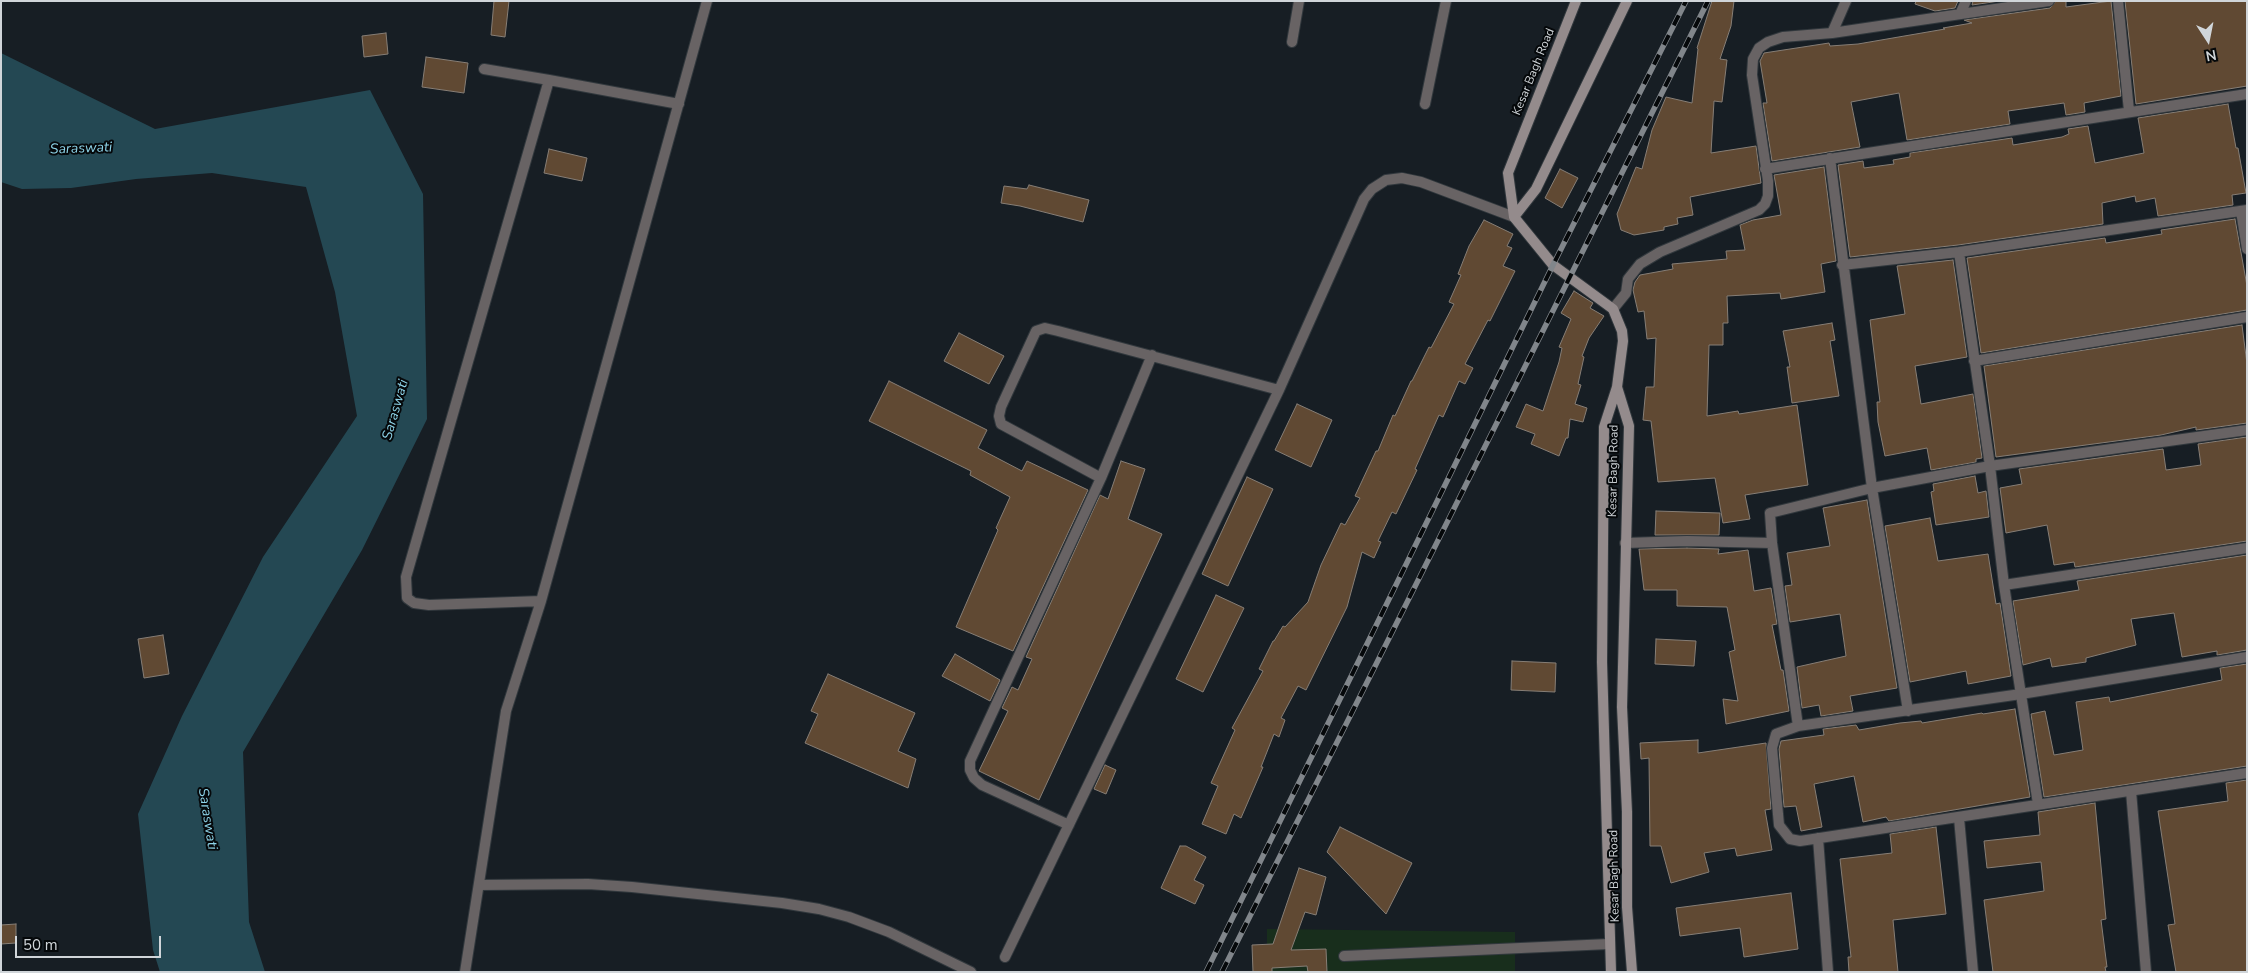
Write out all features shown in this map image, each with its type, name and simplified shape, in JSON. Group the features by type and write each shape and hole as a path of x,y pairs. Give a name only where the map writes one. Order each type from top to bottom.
{"main road":[{"name":"Kesar Bagh Road","path":"1514,217 1508,173 1576,1"},
{"path":"1613,309 1553,265 1514,217 1536,189 1627,1"},
{"name":"Kesar Bagh Road","path":"1613,309 1622,331 1623,341 1617,387 1629,426 1622,707 1627,812 1628,906 1632,972"},
{"path":"1611,972 1602,662 1604,428 1617,387"}],"street":[{"path":"465,972 506,711 541,601 707,1"},
{"path":"1292,42 1299,1"},
{"path":"1425,104 1446,1"},
{"path":"1832,33 1846,1"},
{"path":"1960,14 1966,1"},
{"path":"1613,309 1626,294 1628,279 1640,264 1660,252 1759,210 1765,204 1768,196 1752,75 1753,59 1759,48 1775,39 1832,33 2049,1"},
{"path":"2118,1 2129,111"},
{"path":"484,69 679,104"},
{"path":"541,601 429,605 414,603 407,598 405,589 406,577 548,80"},
{"path":"1765,169 2247,94"},
{"path":"1830,158 1842,265 1872,488 1908,711"},
{"path":"1005,957 1279,390 1364,199 1372,189 1386,180 1402,178 1448,192 1514,217"},
{"path":"1842,265 1960,252 2244,210 2247,249"},
{"path":"1960,252 1990,466 2004,585 2038,804"},
{"path":"1974,360 2247,317"},
{"path":"1101,478 1001,424 999,416 1001,407 1036,331 1045,328 1279,390"},
{"path":"1069,825 982,785 974,778 970,770 970,761 1101,478 1152,355"},
{"path":"1798,726 1772,543 1770,513 1872,488 1990,466 2247,430"},
{"path":"1625,543 1687,541 1772,543"},
{"path":"2004,585 2247,548"},
{"path":"2247,657 2021,694 1798,726 1782,730 1776,734 1773,740 1772,758 1779,825 1790,839 1800,841 2247,773"},
{"path":"2131,791 2146,972"},
{"path":"1959,818 1973,972"},
{"path":"1818,838 1828,972"},
{"path":"479,885 588,884 632,886 809,907 849,917 889,932 972,972"},
{"path":"1344,956 1609,944"}],"green space":[{"path":"1267,929 1515,932 1515,972 1267,972"}],"water":[{"name":"Saraswati","path":"1,53 155,129 370,90 423,194 427,419 362,550 243,752 249,922 265,972 160,972 153,950 138,814 182,716 263,557 357,416 335,292 306,187 212,173 136,179 71,188 22,189 1,182"}],"building":[{"path":"494,1 509,1 505,37 491,35"},
{"path":"1712,1 1734,1 1731,26 1720,59 1727,60 1722,102 1714,101 1711,153 1756,146 1761,183 1690,197 1693,215 1677,218 1678,224 1664,227 1664,230 1634,235 1621,230 1617,214 1636,167 1642,169 1652,130 1666,97 1692,103 1697,48"},
{"path":"1916,1 1958,1 1955,8 1935,11 1915,4"},
{"path":"1973,1 2000,1 1972,5"},
{"path":"2056,1 2066,1 2066,7 2111,1 2121,96 2084,103 2085,112 2066,115 2064,103 2008,111 2010,124 1907,140 1899,93 1851,102 1860,147 1772,161 1763,103 1767,103 1760,61 1764,53 1829,43 1830,46 1858,44 1945,29 1943,28 1972,23 1964,20 2050,8"},
{"path":"2125,1 2247,1 2247,86 2136,104"},
{"path":"386,33 388,54 364,57 362,36"},
{"path":"426,57 468,63 464,93 422,87"},
{"path":"2228,104 2246,193 2232,195 2233,205 2158,216 2155,198 2136,202 2135,196 2102,203 2103,224 1958,245 1850,257 1838,165 1863,161 1864,168 1894,164 1893,160 1910,157 1910,153 2012,138 2013,145 2062,137 2069,134 2068,129 2088,126 2095,163 2144,153 2138,118"},
{"path":"549,149 587,158 582,181 544,173"},
{"path":"1824,167 1836,261 1821,264 1825,292 1781,299 1780,293 1727,296 1728,323 1723,323 1723,345 1709,345 1707,416 1738,411 1739,414 1797,405 1808,485 1745,495 1750,519 1723,523 1715,478 1658,482 1651,421 1643,420 1646,387 1654,387 1656,338 1647,339 1644,311 1638,312 1633,290 1635,282 1640,275 1673,269 1672,264 1727,259 1726,251 1745,250 1740,225 1753,220 1781,215 1774,175"},
{"path":"1560,169 1578,178 1562,208 1545,198"},
{"path":"1029,185 1089,200 1083,222 1001,203 1004,186 1027,189"},
{"path":"2235,219 2247,286 2247,310 1981,353 1967,258 2105,238 2106,243 2162,234 2161,230"},
{"path":"1484,220 1513,234 1507,246 1512,248 1503,266 1515,271 1490,321 1488,320 1465,364 1473,368 1465,384 1459,381 1443,417 1439,415 1415,469 1417,470 1396,514 1392,512 1378,541 1381,542 1374,558 1362,552 1347,607 1306,690 1298,686 1281,718 1285,720 1279,737 1274,734 1261,767 1263,767 1241,818 1234,814 1226,834 1202,824 1218,786 1211,783 1235,730 1232,728 1263,671 1259,669 1283,626 1285,627 1308,602 1321,565 1341,523 1345,525 1360,498 1355,496 1376,451 1378,451 1393,415 1395,416 1411,381 1454,304 1449,302 1461,275 1458,274 1469,246"},
{"path":"1953,260 1967,357 1915,366 1921,404 1973,394 1982,458 1976,459 1976,462 1931,470 1927,448 1885,456 1878,422 1877,402 1880,402 1870,320 1905,314 1897,266"},
{"path":"1574,291 1593,303 1590,308 1604,316 1589,338 1582,356 1584,357 1578,384 1581,385 1575,404 1587,408 1583,422 1570,419 1568,438 1566,438 1559,456 1531,444 1535,434 1516,427 1526,404 1543,411 1559,362 1562,348 1559,347 1571,319 1561,313"},
{"path":"1832,323 1835,340 1830,341 1839,396 1792,403 1787,367 1790,367 1783,331"},
{"path":"2242,325 2247,364 2247,423 2196,430 2196,427 2161,435 1996,457 1984,366"},
{"path":"959,333 1004,356 989,384 944,361"},
{"path":"889,381 987,430 978,448 1022,471 1027,461 1088,490 1013,651 956,627 998,530 996,528 1010,497 970,475 971,471 869,421"},
{"path":"1297,404 1332,420 1311,467 1275,450"},
{"path":"2247,437 2247,541 2075,567 2074,562 2054,565 2047,525 2006,533 2000,488 2022,484 2019,469 2163,449 2166,470 2201,465 2198,444"},
{"path":"1121,461 1145,469 1128,519 1162,534 1039,800 979,771 1008,711 1002,708 1012,687 1018,690 1032,659 1026,657 1100,495 1108,499"},
{"path":"1975,476 1978,493 1986,491 1989,517 1936,525 1931,492 1934,491 1933,484"},
{"path":"1247,477 1273,489 1228,586 1202,574"},
{"path":"1867,500 1897,688 1850,696 1853,711 1821,716 1819,705 1802,708 1797,667 1846,656 1840,614 1790,622 1785,586 1792,585 1787,553 1830,546 1823,508"},
{"path":"1656,511 1720,513 1719,535 1655,535"},
{"path":"1930,518 1938,561 1988,554 1996,604 2000,603 2011,676 1968,684 1966,671 1910,682 1885,526"},
{"path":"1639,549 1719,549 1718,554 1748,550 1754,591 1771,588 1777,624 1772,625 1781,670 1783,670 1789,711 1726,724 1723,699 1738,701 1729,652 1735,650 1727,607 1677,606 1677,590 1644,590"},
{"path":"2247,555 2247,650 2217,655 2217,651 2182,657 2174,613 2131,619 2136,645 2086,658 2086,662 2052,667 2050,658 2023,665 2013,601 2079,590 2077,581"},
{"path":"1216,595 1244,608 1203,692 1176,679"},
{"path":"163,635 169,674 144,678 138,639"},
{"path":"1656,639 1696,641 1694,666 1655,664"},
{"path":"955,654 1000,680 990,701 942,676"},
{"path":"1512,661 1556,663 1555,692 1511,690"},
{"path":"2247,664 2247,766 2044,797 2031,714 2045,711 2054,755 2083,750 2076,702 2109,697 2110,702 2222,680 2220,668"},
{"path":"828,674 915,713 898,751 916,759 908,788 805,743 818,714 811,711"},
{"path":"2015,709 2030,797 1889,821 1886,817 1863,822 1854,776 1814,784 1822,827 1801,831 1796,806 1784,807 1779,749 1781,741 1824,735 1823,729 1856,725 1859,730"},
{"path":"1698,740 1698,753 1766,743 1771,809 1765,810 1772,850 1737,856 1735,848 1704,853 1709,872 1671,883 1661,846 1650,846 1649,758 1641,759 1640,743"},
{"path":"1105,765 1116,770 1106,794 1094,789"},
{"path":"2247,780 2247,972 2176,972 2168,925 2175,924 2158,811 2228,801 2226,783"},
{"path":"2095,803 2106,919 2101,920 2106,972 1993,972 1984,900 2044,891 2041,862 1987,868 1984,841 2040,835 2038,812"},
{"path":"1340,827 1412,863 1386,914 1327,852"},
{"path":"1936,827 1946,914 1893,920 1898,972 1849,972 1848,957 1851,957 1840,859 1892,853 1890,834"},
{"path":"1180,846 1186,846 1206,857 1194,880 1204,885 1195,904 1161,888"},
{"path":"1299,868 1326,877 1316,915 1305,912 1291,950 1326,949 1327,972 1308,972 1307,966 1272,968 1272,972 1253,972 1252,945 1273,944"},
{"path":"1791,893 1798,949 1744,957 1740,928 1680,936 1676,908"},
{"path":"16,924 16,943 1,944 1,925"}],"railway":[{"path":"1206,972 1553,265 1686,1"},
{"path":"1222,972 1708,1"}]}
